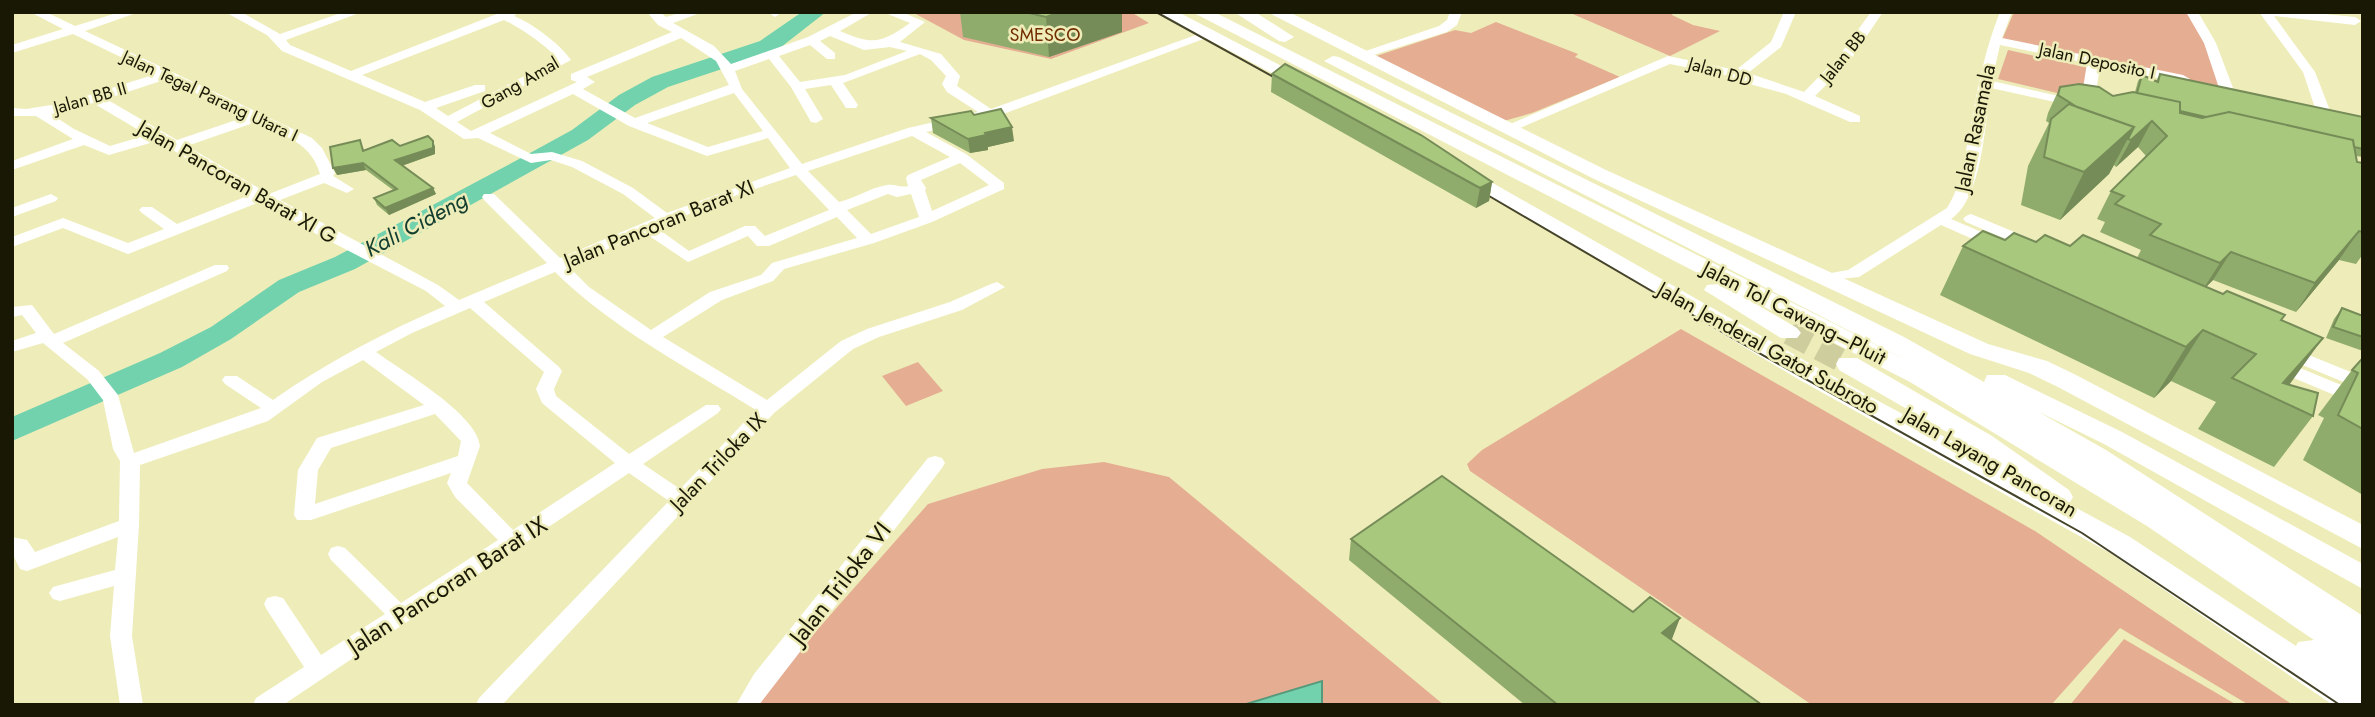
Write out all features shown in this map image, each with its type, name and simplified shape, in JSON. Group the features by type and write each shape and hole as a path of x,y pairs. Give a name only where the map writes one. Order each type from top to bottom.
{"highway":[{"name":"Jalan Jenderal Gatot Subroto","path":"1164,12 1323,91 1435,154 1485,188 1807,373 2120,545 2360,705"},
{"name":"Jalan Tol Cawang–Pluit","path":"1200,12 1562,198 1919,376 2157,519 2363,657"},
{"name":"Jalan Tol Cawang–Pluit","path":"1235,12 1907,348 2097,457 2363,632"},
{"path":"1242,12 1285,37"},
{"path":"1275,12 1508,128 1841,279 1979,349 2038,367 2065,380 2363,538"},
{"name":"Jalan Layang Pancoran","path":"1435,154 1602,242 2135,545 2363,685"},
{"path":"1562,198 1789,333"},
{"path":"1781,285 1928,348 2113,438 2363,578"},
{"path":"1979,349 1999,368 2245,495 2363,561"},
{"path":"1848,364 2003,454 2120,545"}],"street":[{"name":"Jalan Tegal Parang Utara I","path":"36,12 310,143 328,173 325,177"},
{"path":"12,49 133,12"},
{"path":"232,12 271,32 286,48 425,107 469,136 588,82 576,77 679,34"},
{"path":"278,39 356,12"},
{"path":"480,12 505,16"},
{"path":"657,17 697,12"},
{"path":"725,64 772,55 812,40 867,12"},
{"path":"889,12 919,22 890,43"},
{"path":"1360,55 1443,29 1453,22 1456,12"},
{"path":"1736,76 1777,44 1790,12"},
{"name":"Jalan BB","path":"1805,98 1844,59 1877,12"},
{"name":"Jalan Rasamala","path":"1947,216 1965,192 1985,83 1995,40 2006,12"},
{"name":"Jalan Deposito I","path":"1995,40 2221,87 2210,43 2192,12"},
{"path":"2266,12 2355,21"},
{"path":"2266,12 2308,72 2322,108"},
{"path":"349,76 505,16"},
{"name":"Gang Amal","path":"448,121 487,104 534,74 565,60 555,47 539,38 527,26 505,16"},
{"path":"657,17 725,64 738,90 800,171 868,240"},
{"path":"830,31 864,46 890,43 920,50 936,58 951,72 952,89 990,114"},
{"name":"Jalan Pancoran Barat XI","path":"130,461 250,422 316,377 464,303 723,195 914,131 990,114 1208,35"},
{"path":"812,40 831,56"},
{"path":"797,86 863,74 920,50"},
{"path":"772,55 797,86 816,119"},
{"name":"Jalan DD","path":"1508,128 1668,60 1688,61 1736,76 1805,98 1855,119"},
{"path":"1985,83 2092,107 2094,61"},
{"name":"Jalan BB II","path":"12,112 39,112 167,75"},
{"path":"835,80 851,105"},
{"path":"425,107 480,88"},
{"path":"573,89 605,104 634,123 707,152 771,133"},
{"path":"634,123 738,90"},
{"name":"Jalan Pancoran Barat XI G","path":"92,97 349,246 464,303 548,365 553,371 545,389 548,399 630,465"},
{"path":"39,112 84,140 114,151 158,136"},
{"path":"177,145 255,118"},
{"path":"651,337 716,296 767,278 778,266 868,240 927,219 999,186 961,157 914,131"},
{"path":"479,133 531,159 552,156 577,164 628,191 666,219"},
{"path":"12,166 84,140"},
{"path":"927,219 915,177 961,157"},
{"path":"12,242 63,223 128,249 325,177 346,189"},
{"path":"646,228 688,257 750,229 763,243 858,202 862,197 890,189 898,193 919,188"},
{"path":"489,197 555,265 618,317 768,410"},
{"path":"12,213 51,198"},
{"path":"147,210 176,230"},
{"path":"1841,279 1947,216 2044,257"},
{"path":"12,347 48,339 221,268"},
{"name":"Jalan Triloka IX","path":"487,705 768,410 847,345 873,333 956,306 997,287"},
{"path":"12,312 26,309 48,339 93,375 112,399 122,449 130,461 129,525 121,636 129,700 132,705"},
{"path":"2264,351 2360,391"},
{"path":"364,352 437,407 463,431 470,442 457,483 462,492 513,542"},
{"path":"231,380 273,408"},
{"path":"437,407 324,443 308,470 304,515 465,461"},
{"name":"Jalan Pancoran Barat IX","path":"264,705 712,410"},
{"name":"Jalan Triloka VI","path":"747,705 762,681 935,463"},
{"path":"630,465 681,500"},
{"path":"12,545 20,545 24,549 27,563 55,555 129,525"},
{"path":"338,554 400,615"},
{"path":"60,593 126,575"},
{"path":"275,604 318,669"}],"green space":[{"name":"SMESCO","path":"912,12 1131,12 1149,23 1051,59 964,40"},
{"path":"1568,12 1673,12 1672,15 1693,25 1720,31 1670,56"},
{"path":"2014,12 2189,12 2205,40 2220,88 2001,42"},
{"path":"1496,22 1578,54 1575,57 1620,77 1532,113 1504,121 1370,58 1455,30 1471,33"},
{"path":"2008,50 2089,68 2082,99 1998,79"},
{"path":"1681,329 2035,531 2293,705 2249,705 2120,628 2051,705 1812,705 1470,471 1467,464 1482,450"},
{"path":"918,362 943,391 906,406 882,376"},
{"path":"1104,462 1169,477 1444,705 751,705 928,504 1042,469"},
{"path":"2124,639 2237,705 2070,705"}],"shaded area":[{"path":"1322,681 1322,705 1243,705"}],"building":[{"path":"1025,12 1060,12 1046,17"},
{"path":"1285,64 1421,135 1492,182 1480,188 1272,74"},
{"path":"2160,74 2363,117 2363,149 2354,147 2353,140 2229,112 2206,117 2180,111 2180,102 2137,93 2142,75 2158,82"},
{"path":"2079,84 2099,87 2113,96 2133,92 2180,102 2180,113 2202,118 2229,112 2353,140 2357,162 2363,163 2363,232 2359,231 2315,283 2231,252 2220,263 2150,235 2161,224 2115,204 2124,196 2111,191 2167,136 2152,121 2131,140 2128,139 2134,127 2077,107 2058,95 2060,87"},
{"path":"2069,104 2134,127 2084,172 2044,157 2051,119"},
{"path":"1001,109 1012,127 968,139 931,118 971,111 974,115"},
{"path":"428,136 433,141 433,148 395,160 433,188 385,208 374,198 397,189 363,163 333,168 330,147 360,140 363,151 392,140 400,146"},
{"path":"1983,231 2005,240 2014,233 2036,242 2045,235 2070,246 2083,235 2223,294 2227,291 2285,315 2281,320 2323,338 2283,383 2318,393 2313,416 2232,378 2256,354 2203,330 2186,347 1963,246"},
{"path":"2342,308 2363,316 2363,337 2333,327"},
{"path":"2361,360 2363,429 2338,415 2358,373 2352,370"},
{"path":"1442,476 1633,612 1650,597 1680,618 1662,633 1762,705 1558,705 1351,539"}],"waterway":[{"name":"Kali Cideng","path":"12,430 171,360 221,333 289,286 345,263 580,135 627,100 660,82 768,46 816,12"}],"tunnel":[{"path":"1789,333 1848,364"}],"tram line":[{"path":"1156,12 1288,85"},
{"path":"1472,186 1732,338 2082,533 2340,705"}]}
